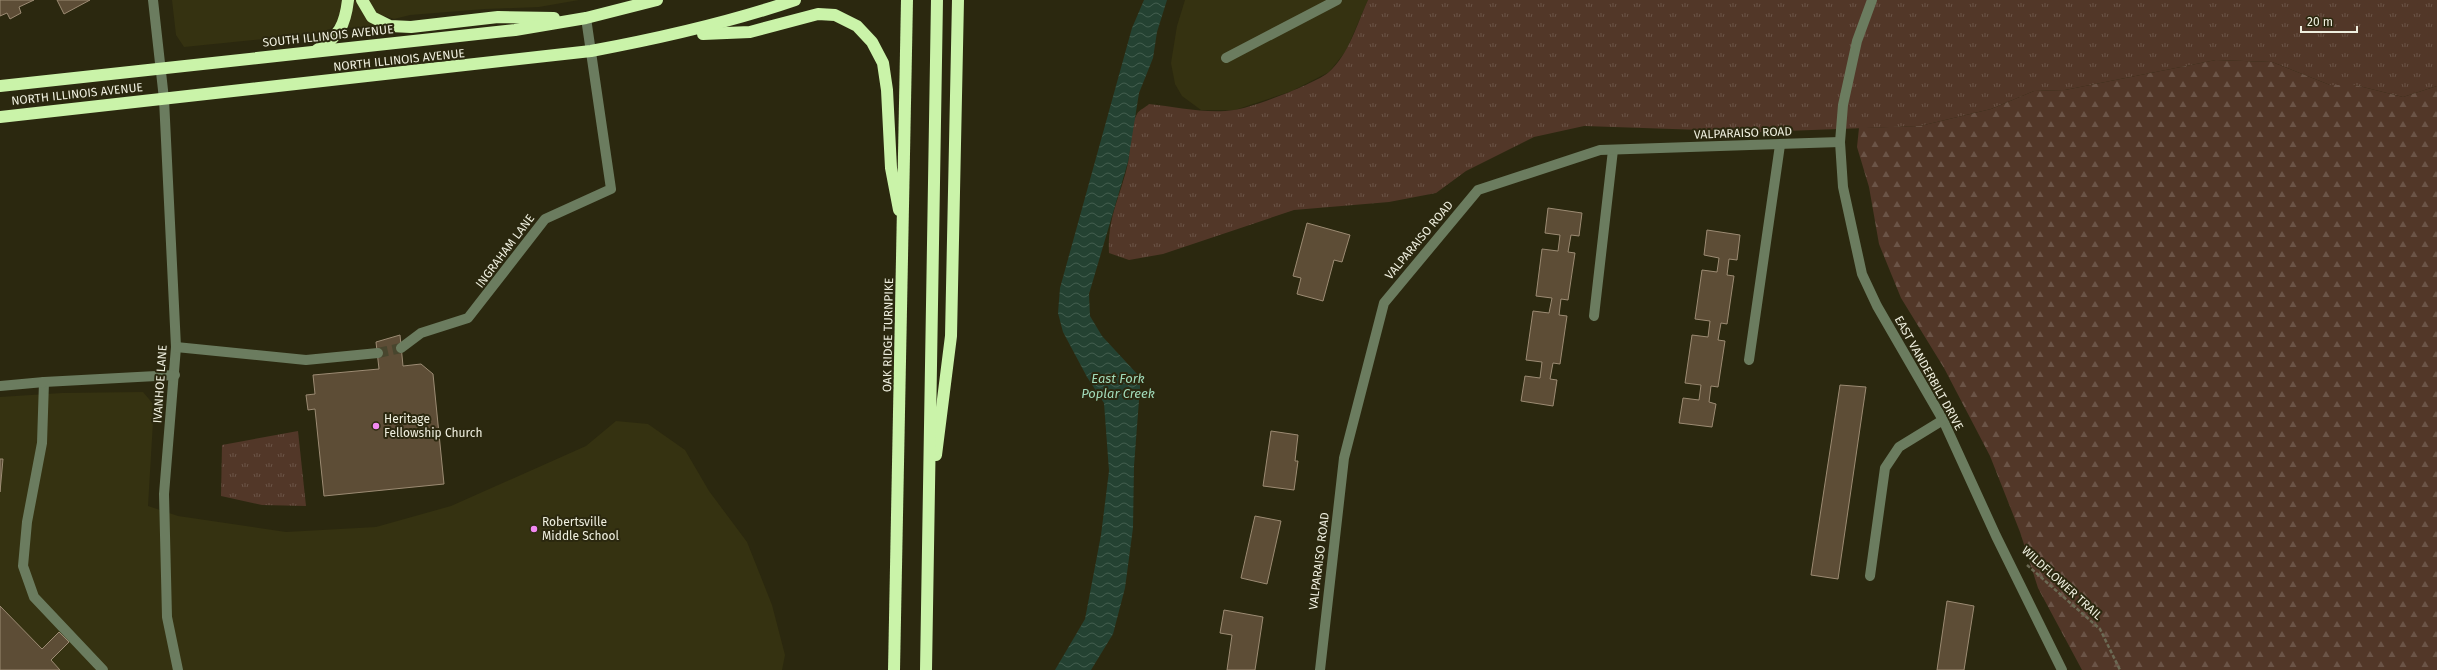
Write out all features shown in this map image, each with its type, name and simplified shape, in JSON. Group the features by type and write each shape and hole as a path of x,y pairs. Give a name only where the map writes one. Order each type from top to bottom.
{"highway":[{"path":"315,52 333,40 345,22 348,0"},
{"path":"362,0 372,17 390,26 410,27 498,17 586,18"},
{"name":"SOUTH ILLINOIS AVENUE","path":"0,86 516,30 586,18 655,0"},
{"name":"NORTH ILLINOIS AVENUE","path":"0,116 164,100 591,52 676,36 739,20 795,0"},
{"name":"OAK RIDGE TURNPIKE","path":"894,670 904,232 907,0"},
{"path":"926,670 937,0"},
{"path":"929,515 951,336 958,0"},
{"path":"676,36 750,32 818,14 835,15 857,26 872,42 883,63 887,90 891,168 904,232"}],"street":[{"name":"IVANHOE LANE","path":"153,0 164,100 176,347 175,375 164,494 167,617 178,670"},
{"path":"1226,58 1337,0"},
{"name":"EAST VANDERBILT DRIVE","path":"1872,0 1857,41 1843,105 1840,142 1843,187 1862,274 1877,306 1943,420 1996,536 2062,670"},
{"name":"INGRAHAM LANE","path":"405,346 421,333 468,318 545,219 611,188 586,18"},
{"name":"VALPARAISO ROAD","path":"1320,670 1344,458 1384,303 1478,190 1600,150 1840,142"},
{"path":"1749,360 1780,145"},
{"path":"1594,316 1613,150"},
{"path":"176,347 306,360 378,353"},
{"path":"0,386 44,382 175,375"},
{"path":"44,382 42,443 27,522 23,566 34,596 103,670"},
{"path":"1870,576 1885,468 1898,448 1943,420"}],"path":[{"name":"WILDFLOWER TRAIL","path":"2024,562 2100,629 2120,670"}],"shaded area":[{"path":"172,0 579,0 539,7 485,9 410,15 394,19 385,16 372,26 352,28 336,24 330,29 315,34 184,47 176,35"},
{"path":"1185,0 1368,0 1346,51 1329,72 1292,91 1235,110 1201,110 1182,96 1175,84 1171,63 1177,26"},
{"name":"Robertsville Middle School","path":"143,392 154,405 148,506 178,516 286,532 376,527 451,506 586,446 616,421 648,424 685,450 709,491 747,542 772,605 785,655 782,670 0,670 0,397 62,393"}],"green space":[{"path":"1368,0 2437,0 2437,86 2403,97 2355,85 2330,85 2272,62 2216,60 2065,90 2034,91 1991,109 1920,126 1761,132 1584,126 1534,137 1466,171 1436,193 1389,202 1294,210 1163,254 1129,260 1109,253 1112,218 1128,163 1134,119 1139,111 1149,104 1202,111 1234,110 1268,100 1322,77 1336,65 1342,57 1352,38"},
{"path":"2216,60 2272,62 2330,85 2355,85 2403,97 2437,86 2437,670 2082,670 2038,588 2020,532 1990,456 1944,368 1901,298 1879,244 1869,187 1857,147 1859,128 1920,126 1991,109 2034,91 2065,90"},
{"path":"298,431 306,506 262,505 221,496 222,445"}],"water":[{"name":"East Fork Poplar Creek","path":"1144,0 1167,0 1157,32 1153,58 1139,93 1128,162 1089,294 1090,316 1102,336 1139,376 1140,387 1134,466 1133,528 1125,588 1113,634 1091,670 1055,670 1085,619 1101,535 1109,471 1104,403 1087,377 1063,332 1058,313 1060,288 1132,28"}],"building":[{"path":"0,0 34,0 19,7 21,13 10,19 7,13 0,16"},
{"path":"57,0 90,0 64,14"},
{"path":"1548,208 1582,213 1579,236 1571,235 1568,252 1575,253 1568,300 1561,299 1559,315 1567,316 1560,364 1553,363 1550,379 1557,380 1553,406 1521,401 1525,376 1540,378 1542,362 1526,360 1533,311 1549,313 1552,298 1536,296 1542,249 1558,251 1560,235 1545,233"},
{"path":"1307,223 1350,235 1342,262 1334,260 1323,301 1297,294 1301,278 1293,276"},
{"path":"1707,230 1740,235 1737,260 1729,259 1727,275 1734,276 1727,324 1721,323 1718,340 1725,341 1718,387 1711,386 1709,402 1716,404 1712,427 1679,423 1683,398 1699,400 1701,385 1685,383 1692,335 1708,337 1710,321 1695,319 1702,270 1717,272 1719,258 1704,255"},
{"path":"400,335 403,366 421,364 433,374 444,484 324,496 315,409 308,410 306,395 315,394 313,375 379,369 376,342"},
{"path":"1840,385 1866,387 1838,579 1811,575"},
{"path":"1271,431 1298,435 1295,461 1298,461 1294,490 1263,486"},
{"path":"0,459 3,459 0,492"},
{"path":"1255,516 1281,521 1267,584 1241,578"},
{"path":"1947,601 1974,606 1964,670 1937,670"},
{"path":"0,606 42,649 59,632 69,642 51,660 60,670 0,670"},
{"path":"1224,610 1263,617 1255,670 1227,670 1232,635 1220,633"}],"tunnel":[{"path":"378,353 401,348"}],"place":[{"name":"Heritage Fellowship Church","path":"376,426"},
{"name":"Robertsville Middle School","path":"534,529"}]}
